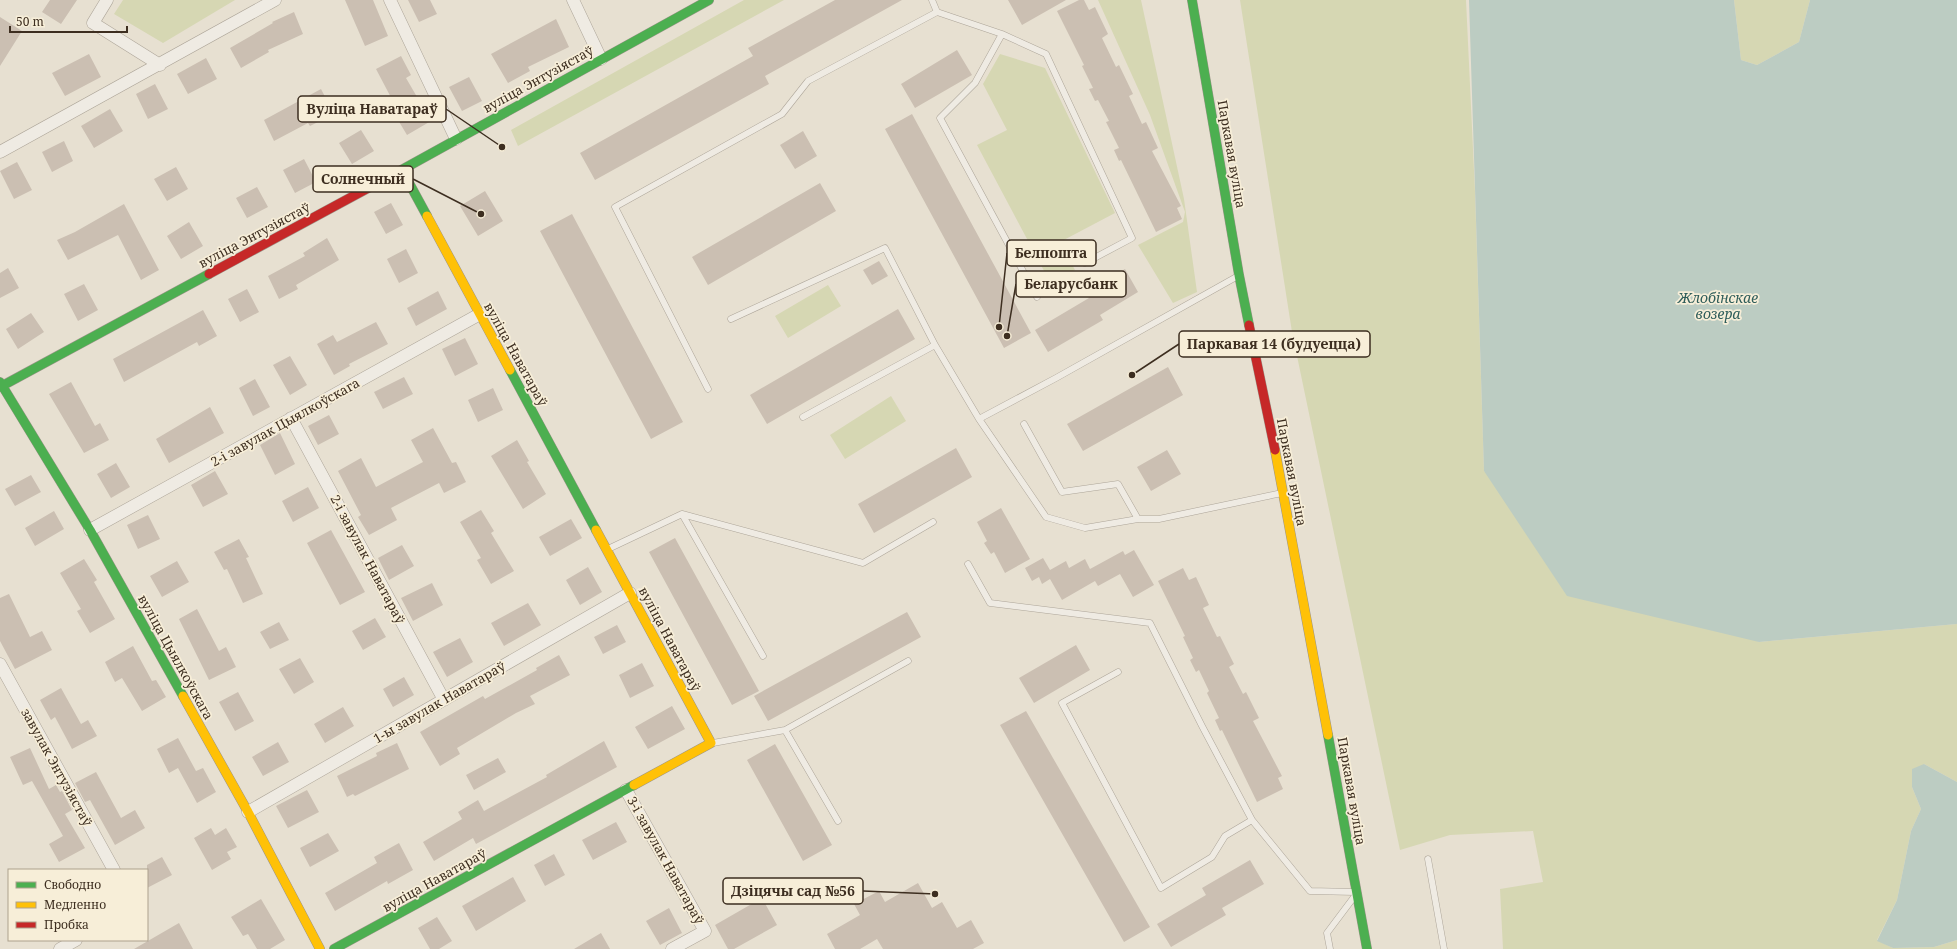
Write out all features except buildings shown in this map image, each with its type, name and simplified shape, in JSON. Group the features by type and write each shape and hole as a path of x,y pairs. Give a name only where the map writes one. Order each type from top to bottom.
{"main road":[{"name":"вуліца Энтузіястаў","path":"1,385 402,170 710,0"},
{"name":"Паркавая вуліца","path":"1192,0 1239,275 1284,493 1367,949"},
{"name":"вуліца Наватараў","path":"334,949 711,743 630,593 608,549 402,170"},
{"name":"вуліца Цыялкоўскага","path":"1,385 90,530 248,812 320,949"}],"street":[{"path":"107,0 93,23 160,65"},
{"path":"0,152 160,65 275,0"},
{"path":"390,0 456,139"},
{"path":"573,0 601,59"},
{"name":"2-і завулак Цыялкоўскага","path":"90,530 480,314"},
{"name":"2-і завулак Наватараў","path":"291,418 444,700"},
{"name":"1-ы завулак Наватараў","path":"248,812 630,593"},
{"name":"завулак Энтузіястаў","path":"0,664 113,869"},
{"name":"3-і завулак Наватараў","path":"626,790 705,931 672,949"},
{"path":"60,949 73,944"}],"lane":[{"path":"932,0 937,12"},
{"path":"708,389 614,207 782,114 808,81 937,12 1002,34 1046,54 1132,238 1085,263"},
{"path":"1002,34 975,83 940,118 1037,297"},
{"path":"730,319 885,248 934,344 979,419 1046,517 1085,528 1138,519 1159,519 1284,493"},
{"path":"979,419 1056,378 1239,275"},
{"path":"803,417 934,344"},
{"path":"1024,424 1062,492 1118,484 1138,519"},
{"path":"682,514 763,656"},
{"path":"608,549 682,514 863,563 933,522"},
{"path":"968,564 990,603 1150,623 1252,820 1310,891 1357,892"},
{"path":"711,743 785,730 908,661"},
{"path":"1118,672 1062,703 1161,888 1212,857 1225,836 1252,820"},
{"path":"785,730 838,821"},
{"path":"1428,859 1444,949"},
{"path":"1330,949 1327,933 1357,892"}],"green space":[{"path":"123,0 235,0 163,43 114,14"},
{"path":"744,0 784,0 518,146 511,130"},
{"path":"1098,0 1141,0 1184,199 1197,292 1173,303 1138,245 1183,222 1185,212 1150,115"},
{"path":"1240,0 1466,0 1475,192 1484,471 1759,642 1957,624 1957,782 1924,764 1912,787 1921,809 1911,831 1897,900 1877,940 1893,948 1934,947 1957,940 1957,949 1503,949 1500,889 1543,882 1533,831 1450,835 1400,850 1292,332"},
{"path":"1734,0 1810,0 1799,42 1757,65 1741,60"},
{"path":"1000,54 1045,68 1115,213 1060,242 1075,270 1051,284 977,145 1007,130 983,84"},
{"path":"828,285 841,306 788,338 775,316"},
{"path":"891,396 906,421 845,459 830,435"}],"water":[{"name":"Жлобінскае возера","path":"1469,0 1734,0 1741,60 1757,65 1799,42 1810,0 1957,0 1957,624 1759,642 1567,596 1484,471"},
{"path":"1924,764 1957,782 1957,940 1934,947 1893,948 1877,941 1897,900 1911,831 1921,809 1912,787 1912,769"}],"traffic: fast":[{"path":"396,173 709,0"},
{"path":"1192,0 1239,275 1249,325"},
{"path":"402,170 427,216"},
{"path":"0,387 209,274"},
{"path":"510,370 596,530"},
{"path":"0,382 90,530 183,696"},
{"path":"1328,735 1367,949"},
{"path":"334,949 634,785"}],"traffic: slow":[{"path":"427,216 510,370"},
{"path":"1275,450 1328,735"},
{"path":"596,530 711,743 634,785"},
{"path":"183,696 248,812 320,949"}],"traffic: jam":[{"path":"209,274 396,173"},
{"path":"1249,325 1275,450"}],"place":[{"name":"Вуліца Наватараў","path":"502,147"},
{"name":"Солнечный","path":"481,214"},
{"name":"Белпошта","path":"999,327"},
{"name":"Беларусбанк","path":"1007,336"},
{"name":"Паркавая 14 (будуецца)","path":"1132,375"},
{"name":"Дзіцячы сад №56","path":"935,894"}]}
